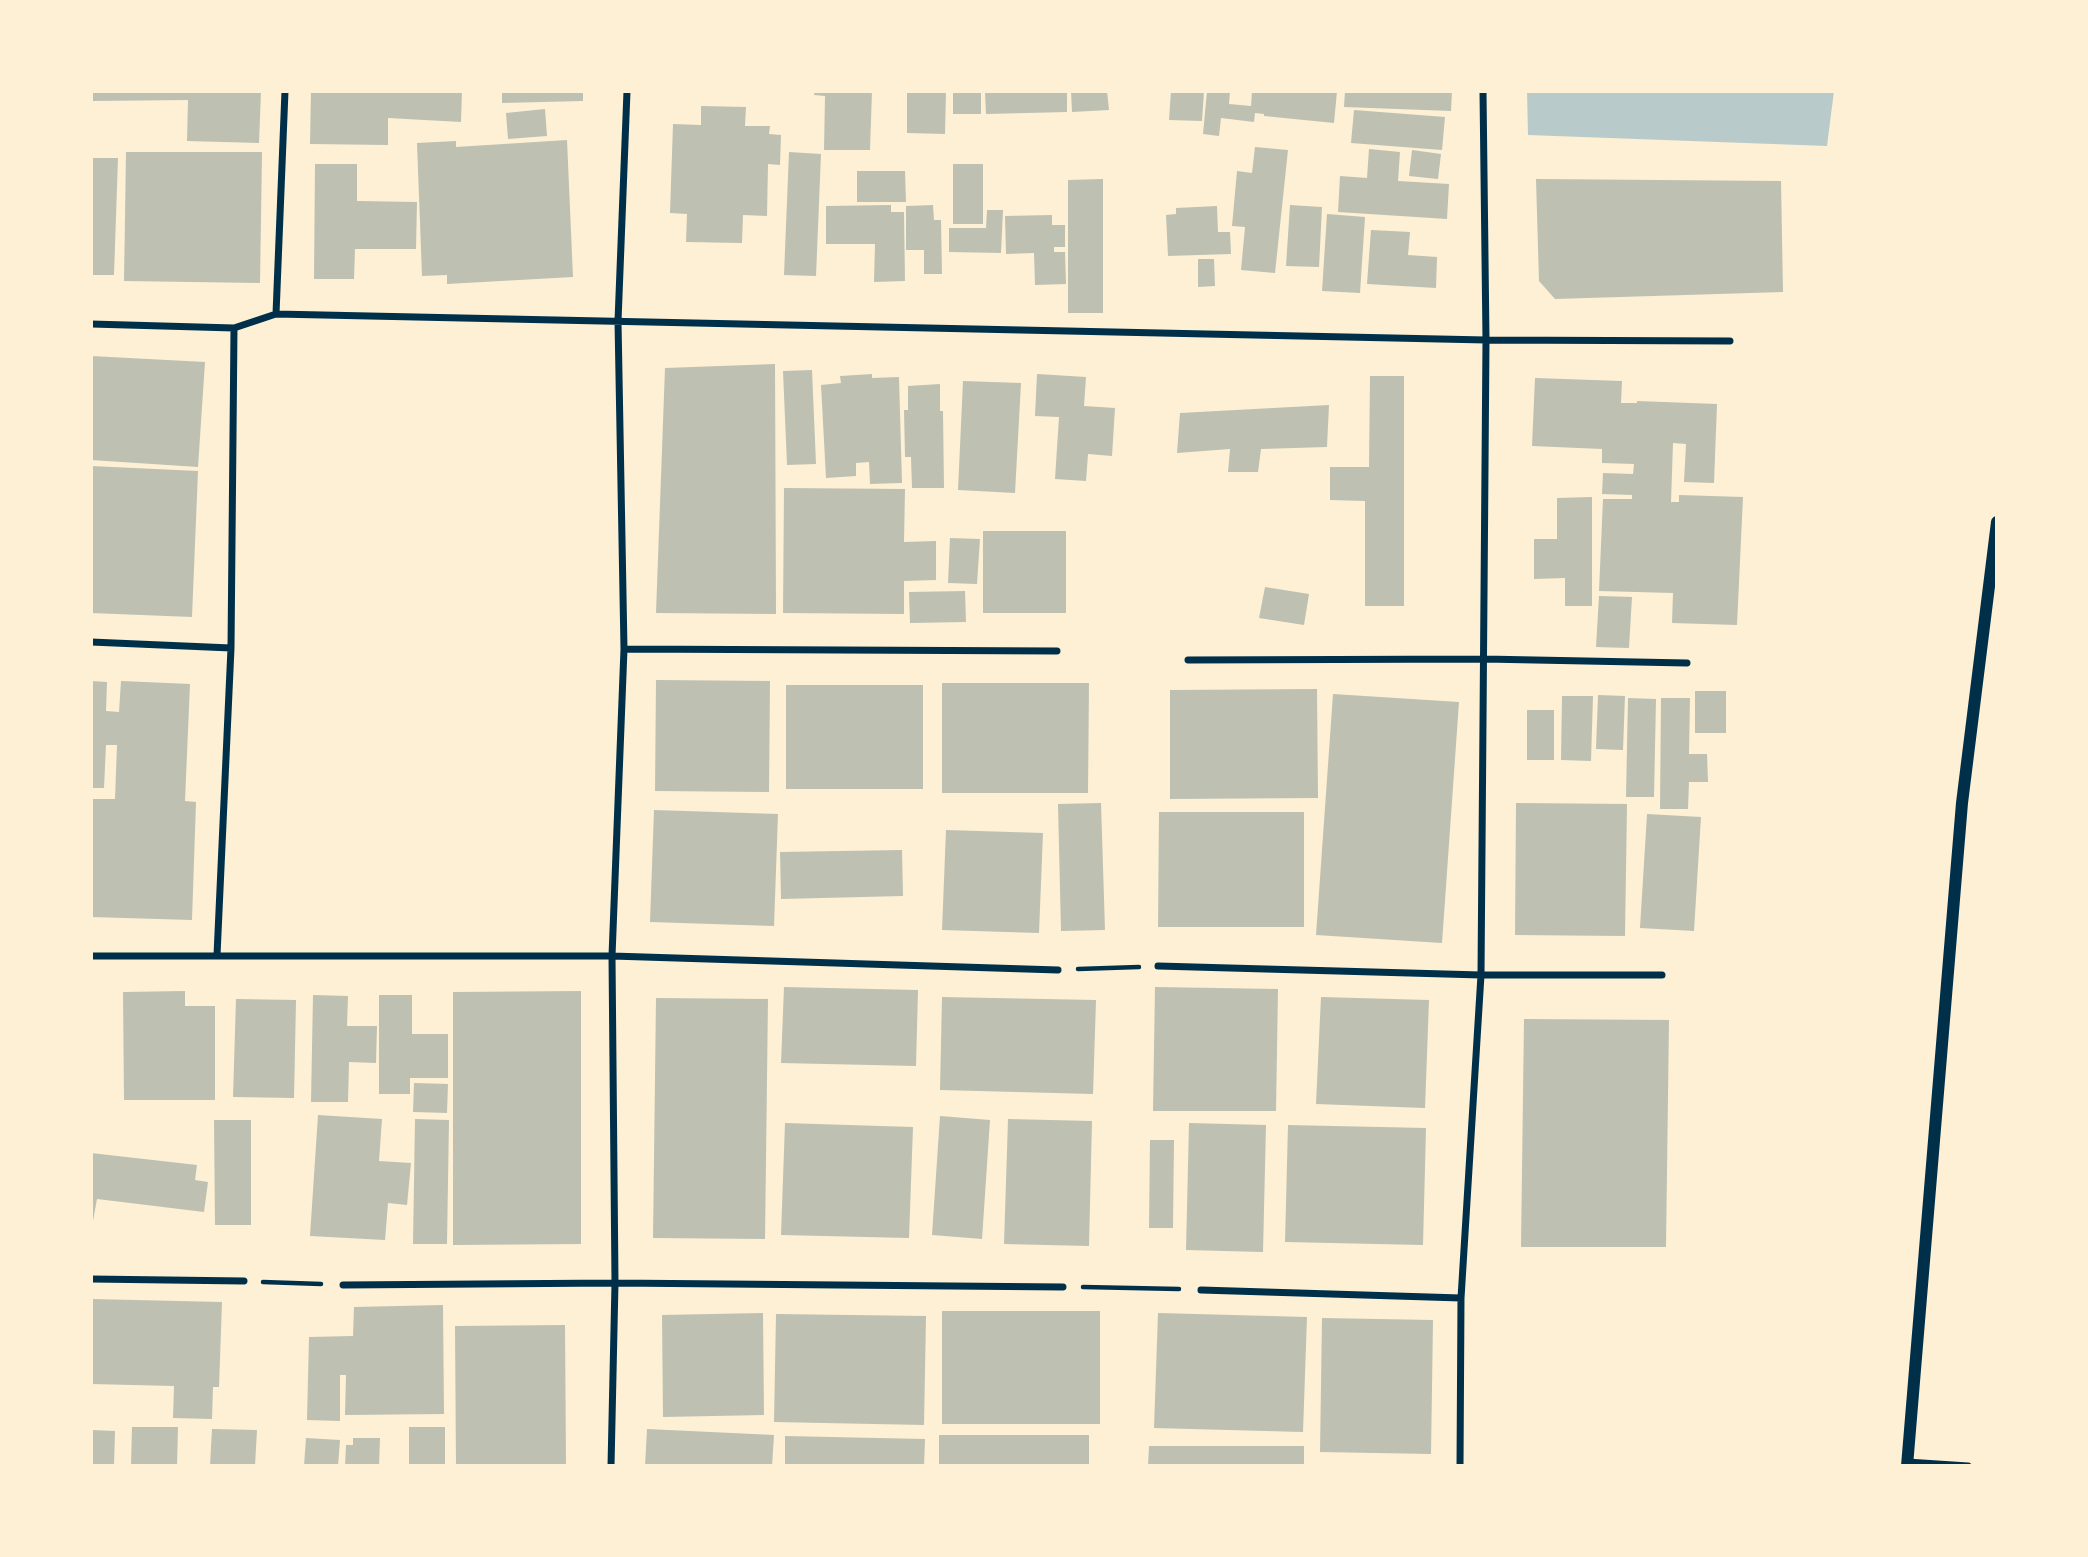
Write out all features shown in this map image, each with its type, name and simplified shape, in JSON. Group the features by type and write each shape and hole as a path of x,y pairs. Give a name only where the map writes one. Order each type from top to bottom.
{"street":[{"path":"276,314 285,91"},
{"path":"611,1466 615,1283 612,957 624,649 618,321 627,91"},
{"path":"1460,1466 1461,1298 1481,975 1486,340 1483,91"},
{"path":"91,324 234,328 276,314 1486,340 1730,341"},
{"path":"216,955 231,648 234,328"},
{"path":"1968,1466 1907,1464 1962,803 1997,522"},
{"path":"91,642 231,648"},
{"path":"624,649 1057,651"},
{"path":"1188,660 1485,659 1687,663"},
{"path":"91,956 612,957 1058,970"},
{"path":"1158,966 1481,975 1662,975"},
{"path":"91,1279 244,1281"},
{"path":"343,1285 615,1283 1063,1287"},
{"path":"1201,1290 1461,1298"}],"path":[{"path":"1058,970 1158,966"},
{"path":"244,1281 343,1285"},
{"path":"1063,1287 1201,1290"}],"shaded area":[{"path":"1527,91 1834,91 1827,146 1528,135"}],"building":[{"path":"93,91 261,91 259,143 187,141 188,100 93,101"},
{"path":"311,91 462,91 461,122 388,118 388,145 310,144"},
{"path":"502,91 583,91 583,101 502,103"},
{"path":"815,91 872,91 870,150 824,150 825,96 814,95"},
{"path":"907,91 946,91 945,134 907,133"},
{"path":"953,91 981,91 981,114 953,114"},
{"path":"985,91 1067,91 1067,112 986,114"},
{"path":"1071,91 1107,91 1109,110 1072,112"},
{"path":"1171,91 1204,91 1202,121 1169,120"},
{"path":"1207,91 1230,91 1229,104 1251,106 1252,91 1337,91 1334,123 1255,113 1254,122 1221,118 1219,136 1203,134"},
{"path":"1345,91 1452,91 1451,111 1344,107"},
{"path":"701,106 746,107 745,126 770,126 769,134 781,135 780,165 768,164 767,216 743,215 742,243 686,242 687,214 670,213 673,124 701,125"},
{"path":"545,109 547,136 508,139 506,113"},
{"path":"1354,110 1445,117 1442,150 1351,143"},
{"path":"567,140 573,277 447,284 447,275 422,276 417,143 456,141 456,147"},
{"path":"1255,147 1288,150 1275,273 1241,270 1245,227 1232,226 1237,171 1252,173"},
{"path":"1369,149 1400,152 1398,181 1449,184 1447,219 1338,212 1340,176 1367,178"},
{"path":"1412,150 1441,154 1438,179 1409,176"},
{"path":"126,152 262,152 260,283 124,281"},
{"path":"789,152 821,154 816,276 784,275"},
{"path":"91,158 118,158 114,275 91,275"},
{"path":"315,164 357,164 357,201 417,202 416,249 355,249 354,279 314,279"},
{"path":"953,164 983,164 983,224 953,224"},
{"path":"857,171 905,171 906,202 857,202"},
{"path":"1103,179 1103,313 1068,313 1068,180"},
{"path":"1536,179 1781,181 1783,292 1555,299 1539,281"},
{"path":"891,205 891,212 904,212 905,281 874,282 875,244 826,244 826,206"},
{"path":"933,205 934,220 941,220 942,274 924,274 924,250 906,250 906,206"},
{"path":"1290,205 1322,207 1319,267 1286,266"},
{"path":"1217,206 1218,232 1230,232 1231,254 1168,256 1166,215 1176,214 1176,208"},
{"path":"987,210 1003,210 1001,253 949,252 949,228 986,228"},
{"path":"1327,214 1365,217 1360,293 1322,291"},
{"path":"1052,215 1052,225 1065,225 1065,247 1054,247 1054,252 1065,252 1066,284 1035,285 1034,253 1006,254 1005,216"},
{"path":"1371,230 1410,232 1408,255 1437,257 1436,288 1367,284"},
{"path":"1198,259 1214,259 1215,286 1198,287"},
{"path":"91,356 205,362 198,467 91,460"},
{"path":"775,364 776,614 656,613 665,368"},
{"path":"812,370 816,464 787,465 783,371"},
{"path":"872,374 872,378 899,377 902,483 870,484 869,462 856,463 856,476 826,478 821,385 841,383 840,376"},
{"path":"1037,374 1086,377 1084,406 1115,408 1112,456 1088,454 1086,481 1055,479 1059,417 1035,416"},
{"path":"1370,376 1404,376 1404,606 1365,606 1365,501 1330,500 1330,467 1369,467"},
{"path":"1535,378 1622,381 1621,403 1637,401 1717,404 1714,483 1684,482 1686,444 1673,443 1671,502 1679,502 1679,495 1743,497 1737,625 1672,623 1673,593 1599,591 1603,499 1632,499 1632,495 1602,494 1603,473 1633,474 1634,464 1602,463 1602,449 1532,446"},
{"path":"963,381 1021,383 1015,493 958,490"},
{"path":"940,384 944,488 912,488 911,457 905,457 904,410 908,410 908,386"},
{"path":"1329,405 1327,447 1261,449 1258,472 1228,472 1230,449 1177,453 1180,413"},
{"path":"91,466 198,471 192,617 91,613"},
{"path":"784,488 905,489 904,542 936,541 936,580 904,581 904,614 783,613"},
{"path":"1592,497 1592,606 1565,606 1565,578 1534,579 1534,539 1557,539 1557,498"},
{"path":"983,531 1066,531 1066,613 983,613"},
{"path":"950,538 980,539 977,584 948,583"},
{"path":"1265,587 1309,594 1304,625 1259,618"},
{"path":"965,591 966,622 910,623 909,592"},
{"path":"1599,596 1632,597 1629,648 1596,647"},
{"path":"656,680 770,681 769,792 655,791"},
{"path":"91,681 107,682 106,711 119,712 121,681 190,684 185,801 196,802 192,920 91,917 91,799 115,799 117,745 106,745 104,788 91,788"},
{"path":"942,683 1089,683 1088,793 942,793"},
{"path":"786,685 923,685 923,789 786,789"},
{"path":"1317,689 1318,798 1170,799 1170,690"},
{"path":"1695,691 1726,691 1726,733 1695,733"},
{"path":"1333,694 1459,702 1442,943 1316,935"},
{"path":"1598,695 1625,696 1623,750 1596,749"},
{"path":"1562,696 1593,696 1591,761 1561,760"},
{"path":"1628,698 1656,699 1654,797 1626,797"},
{"path":"1661,698 1690,698 1689,754 1707,754 1708,782 1689,782 1688,809 1660,809"},
{"path":"1527,710 1554,710 1554,760 1527,760"},
{"path":"1101,803 1105,930 1061,931 1058,804"},
{"path":"1516,803 1627,804 1625,936 1515,935"},
{"path":"654,810 778,814 774,926 650,922"},
{"path":"1159,812 1304,812 1304,927 1158,927"},
{"path":"1647,814 1701,817 1694,931 1640,928"},
{"path":"946,830 1043,833 1039,933 942,930"},
{"path":"902,850 903,896 781,899 780,852"},
{"path":"784,987 918,990 916,1066 781,1063"},
{"path":"1155,987 1278,989 1276,1111 1153,1111"},
{"path":"185,991 185,1006 215,1006 215,1100 124,1100 123,992"},
{"path":"581,991 581,1244 453,1245 453,992"},
{"path":"313,995 348,996 347,1026 377,1026 376,1063 349,1062 348,1102 311,1102"},
{"path":"379,995 412,995 412,1034 448,1034 448,1078 410,1078 410,1094 379,1094"},
{"path":"942,997 1096,1000 1093,1094 940,1090"},
{"path":"1321,997 1429,1000 1425,1108 1316,1104"},
{"path":"656,998 768,999 765,1239 653,1238"},
{"path":"236,999 296,1000 294,1098 233,1097"},
{"path":"1524,1019 1669,1020 1666,1247 1521,1247"},
{"path":"414,1083 448,1084 447,1113 413,1112"},
{"path":"318,1115 382,1119 379,1161 411,1163 407,1205 388,1203 385,1240 310,1236"},
{"path":"940,1116 990,1120 982,1239 932,1235"},
{"path":"415,1119 449,1120 447,1244 413,1244"},
{"path":"1008,1119 1092,1121 1089,1246 1004,1244"},
{"path":"214,1120 251,1120 251,1225 215,1225"},
{"path":"785,1123 913,1127 909,1238 781,1235"},
{"path":"1189,1123 1266,1125 1263,1252 1186,1250"},
{"path":"1288,1125 1426,1128 1423,1245 1285,1242"},
{"path":"1150,1140 1174,1140 1173,1228 1149,1228"},
{"path":"91,1153 197,1165 195,1180 208,1182 204,1212 97,1199 91,1232"},
{"path":"91,1299 222,1302 219,1387 213,1387 212,1419 173,1418 174,1386 91,1384"},
{"path":"443,1305 444,1414 345,1415 346,1375 340,1375 340,1421 307,1420 309,1337 353,1336 354,1307"},
{"path":"942,1311 1100,1311 1100,1424 942,1424"},
{"path":"763,1313 764,1415 663,1417 662,1315"},
{"path":"1158,1313 1307,1317 1303,1432 1154,1428"},
{"path":"776,1314 926,1316 924,1425 774,1422"},
{"path":"1322,1318 1433,1320 1431,1454 1320,1452"},
{"path":"565,1325 566,1466 456,1466 455,1326"},
{"path":"132,1427 178,1427 177,1466 131,1466"},
{"path":"409,1427 445,1427 445,1466 409,1466"},
{"path":"212,1429 257,1430 255,1466 210,1466"},
{"path":"647,1429 774,1435 772,1466 645,1466"},
{"path":"91,1430 115,1431 114,1466 91,1466"},
{"path":"939,1435 1089,1435 1089,1466 939,1466"},
{"path":"785,1436 925,1439 924,1466 785,1466"},
{"path":"306,1438 340,1440 338,1466 304,1466"},
{"path":"353,1438 380,1438 379,1466 345,1466 346,1445 353,1445"},
{"path":"1149,1446 1304,1446 1304,1466 1148,1466"}]}
